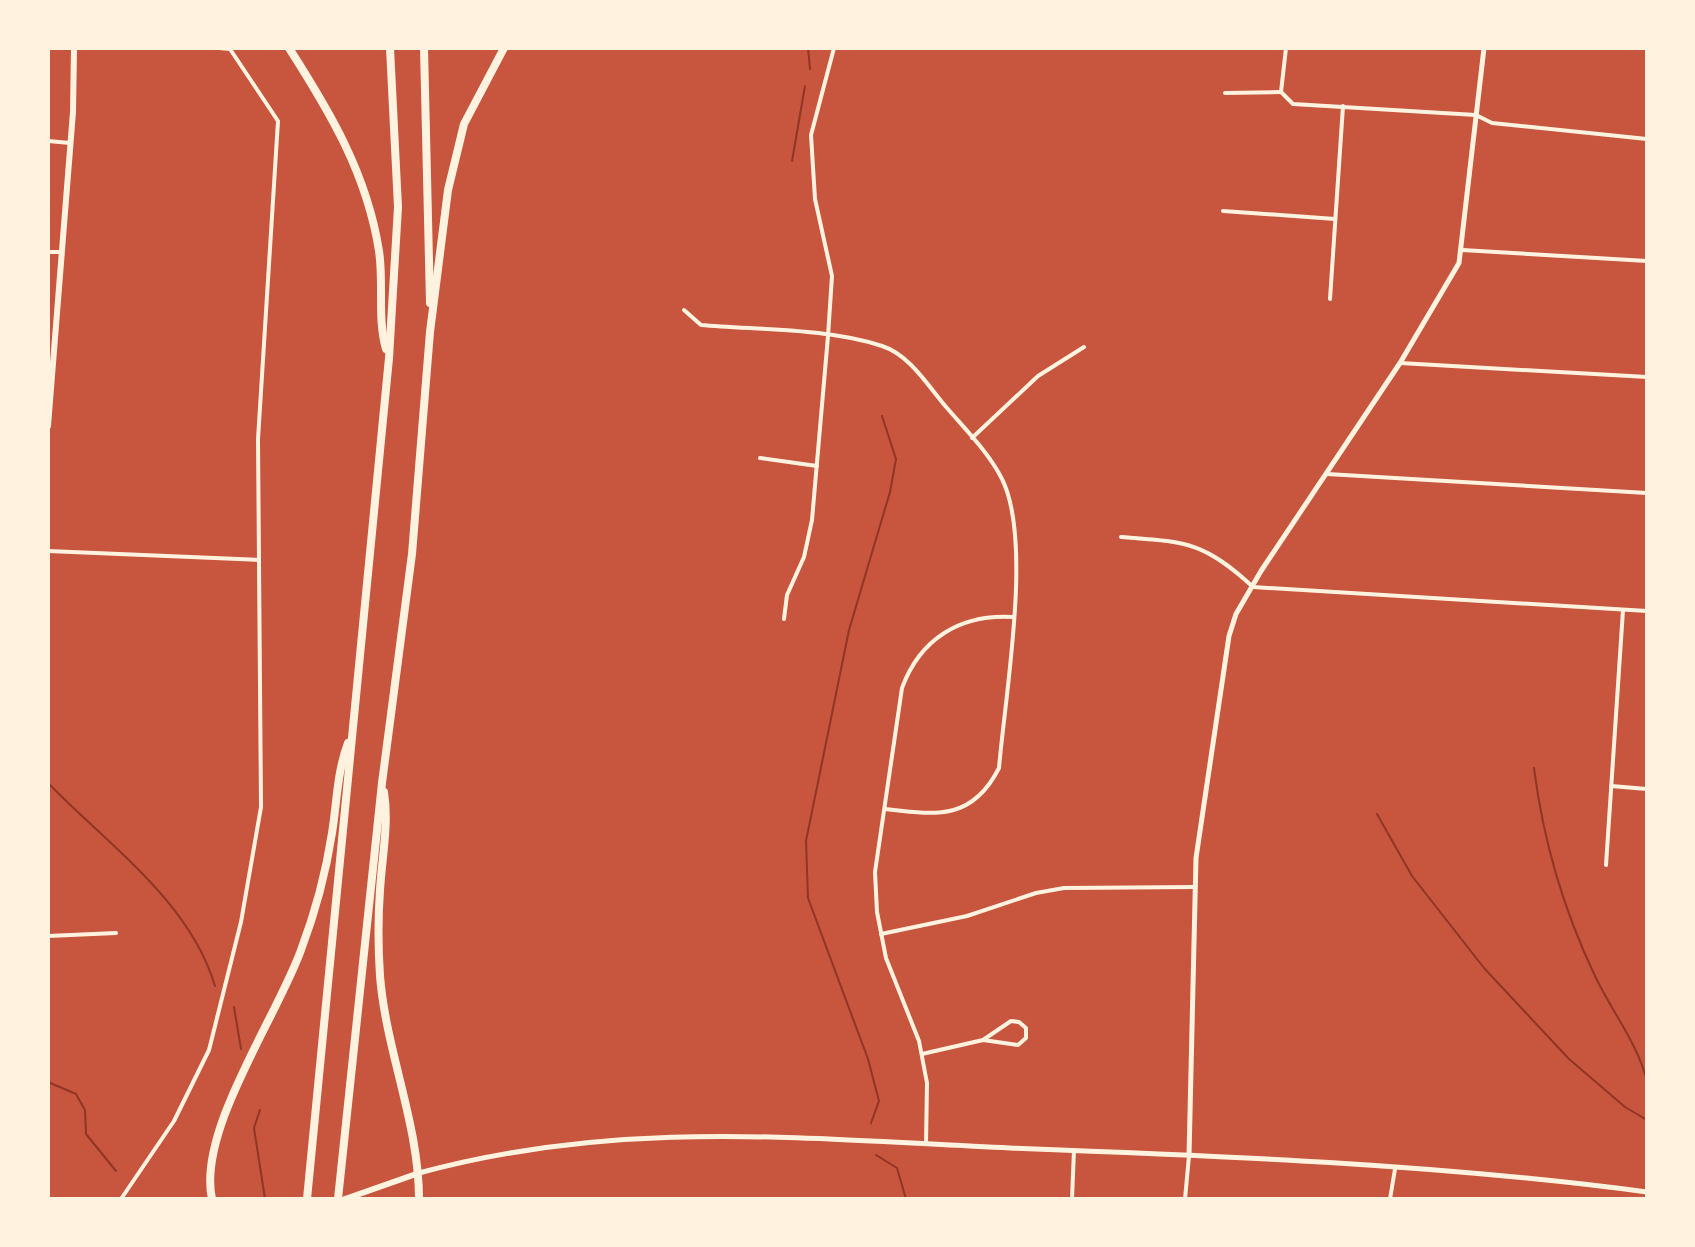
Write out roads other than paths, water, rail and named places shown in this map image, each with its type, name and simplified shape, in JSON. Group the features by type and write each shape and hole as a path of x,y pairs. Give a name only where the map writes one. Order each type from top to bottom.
{"highway":[{"path":"289,48 336,124 361,178 379,250 382,334 389,358"},
{"path":"307,1199 389,358 398,207 390,48"},
{"path":"424,48 430,332"},
{"path":"338,1199 382,783 412,554 430,332 448,190 464,124 504,48"},
{"path":"212,1199 209,1171 218,1132 291,976 313,914 332,833 341,761 352,731"},
{"path":"382,783 387,811 380,892 381,978 388,1036 419,1173 419,1199"}],"main road":[{"path":"48,426 71,143 74,48"},
{"path":"345,1199 419,1173"}],"street":[{"path":"121,1199 194,1086 217,1024 241,922 261,807 258,439 278,121 230,49 219,48"},
{"path":"784,619 787,595 804,557 812,520 817,466 832,276 815,199 811,135 834,48"},
{"path":"1281,92 1286,48"},
{"path":"1185,1199 1199,829 1225,652 1236,614 1447,288 1462,250 1484,48"},
{"path":"1225,93 1281,92 1293,104 1476,115 1492,123 1647,139"},
{"path":"1330,299 1343,106"},
{"path":"48,141 71,143"},
{"path":"1223,211 1335,219"},
{"path":"1462,250 1647,261"},
{"path":"48,252 61,252"},
{"path":"684,310 701,325 828,336 885,346 906,360 1003,480 1014,512 1018,557 999,768 992,782 974,800 950,812 933,814 885,809"},
{"path":"972,438 1054,362 1084,347"},
{"path":"1400,363 1647,377"},
{"path":"760,458 817,466"},
{"path":"1327,474 1647,493"},
{"path":"1121,537 1186,543 1207,550 1253,587 1647,611"},
{"path":"48,551 259,560"},
{"path":"1606,865 1623,610"},
{"path":"926,1144 927,1083 922,1054 881,934 875,872 902,688 914,660 933,640 955,626 982,617 1012,617"},
{"path":"1611,786 1647,789"},
{"path":"881,934 967,916 1036,893 1064,888 1195,887"},
{"path":"48,936 116,933"},
{"path":"922,1054 983,1040 1018,1045 1026,1038 1026,1028 1019,1022 1011,1021 983,1040"},
{"path":"419,1173 538,1147 612,1138 753,1135 1263,1157 1647,1192"},
{"path":"1072,1199 1074,1150"},
{"path":"1390,1199 1395,1169"}],"waterway":[{"path":"808,48 810,69"},
{"path":"792,161 805,86"},
{"path":"871,1123 879,1101 868,1059 808,898 806,841 849,630 890,492 896,459 882,416"},
{"path":"1534,768 1549,848 1564,900 1595,976 1631,1040 1647,1081"},
{"path":"48,783 167,900 203,955 215,986"},
{"path":"1377,814 1412,876 1484,968 1569,1059 1625,1107 1647,1120"},
{"path":"234,1007 241,1049"},
{"path":"48,1082 76,1094 85,1110 86,1134 116,1171"},
{"path":"260,1110 254,1128 265,1199"},
{"path":"876,1155 897,1168 906,1199"}]}
